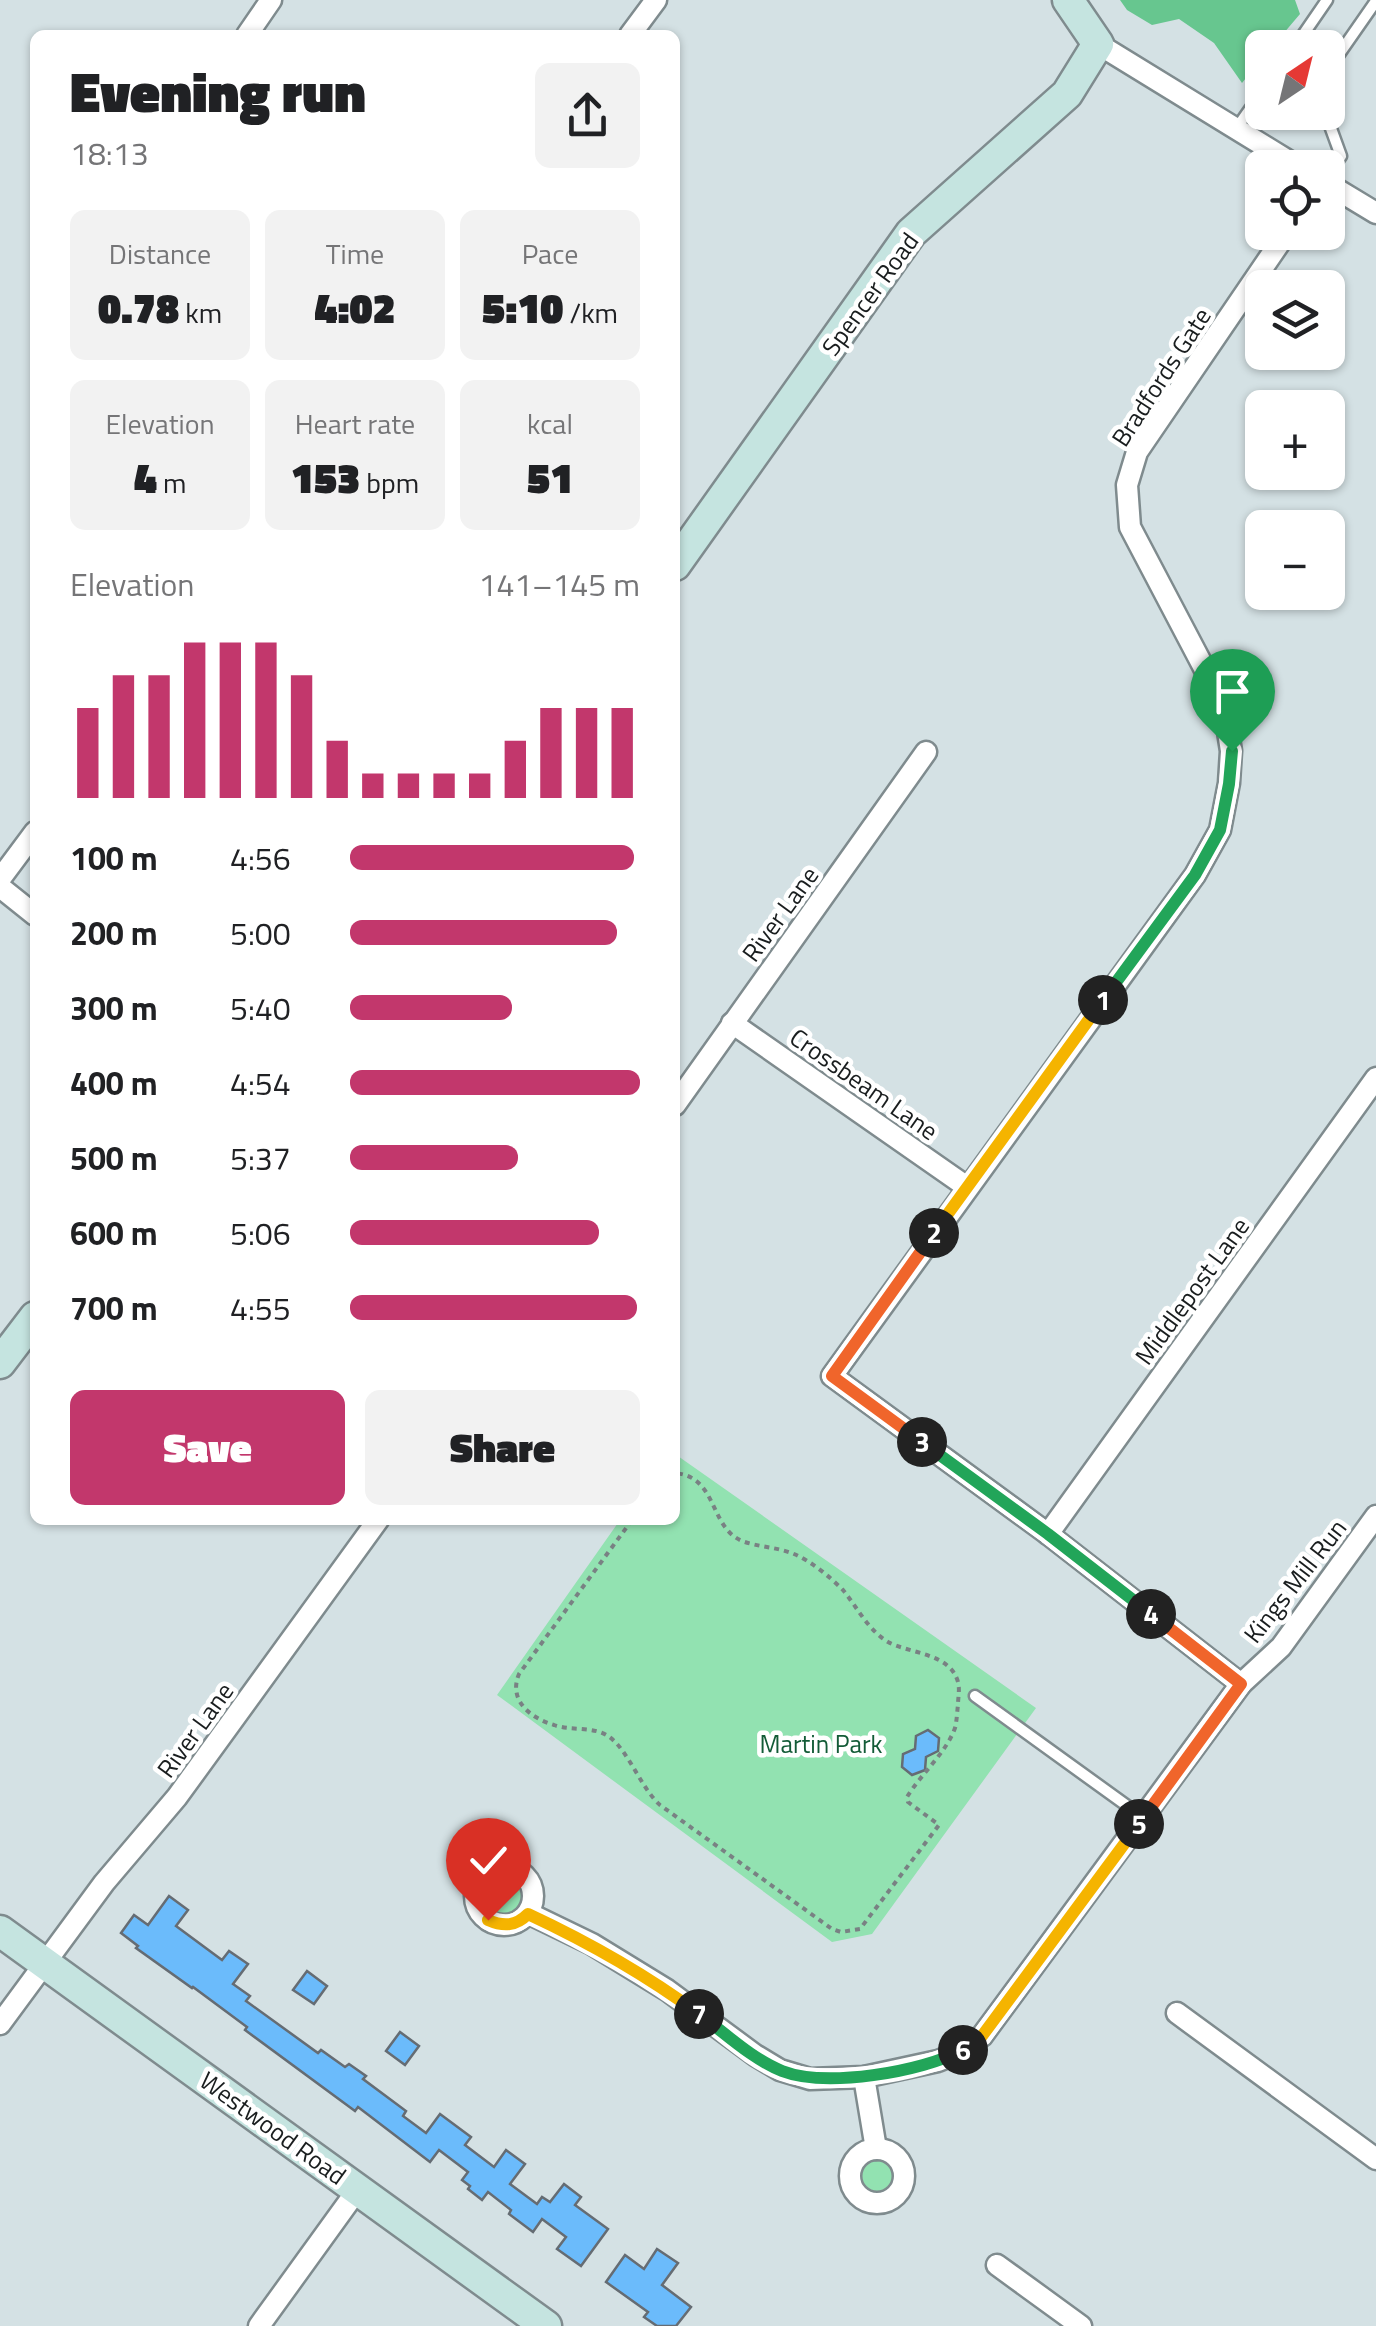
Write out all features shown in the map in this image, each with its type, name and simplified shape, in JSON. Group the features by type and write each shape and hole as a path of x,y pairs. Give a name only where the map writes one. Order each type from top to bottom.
{"street":[{"path":"250,30 272,0"},
{"path":"634,30 656,0"},
{"path":"1068,0 1098,44 1270,150"},
{"name":"Spencer Road","path":"680,558 912,234 1067,94 1098,44"},
{"path":"1345,194 1376,213"},
{"name":"Bradfords Gate","path":"1048,1534 832,1376 1195,875 1220,830 1232,751 1224,706 1130,528 1127,485 1137,452 1275,250"},
{"name":"River Lane","path":"680,1098 926,752"},
{"path":"0,879 30,839"},
{"path":"0,888 30,911"},
{"name":"Crossbeam Lane","path":"732,1023 967,1187"},
{"name":"Middlepost Lane","path":"1048,1534 1376,1078"},
{"path":"0,1363 30,1324"},
{"name":"Kings Mill Run","path":"528,1914 592,1944 667,1990 780,2070 810,2079 864,2077 960,2052 982,2036 1241,1684 1281,1646 1376,1516"},
{"name":"River Lane","path":"0,2024 104,1883 177,1797 374,1525"},
{"path":"1048,1534 1241,1684"},
{"name":"Westwood Road","path":"0,1931 546,2326"},
{"path":"1177,2013 1376,2159"},
{"path":"864,2077 876,2149"},
{"path":"259,2326 358,2189"},
{"path":"997,2265 1081,2326"}],"lane":[{"path":"1306,30 1327,0"},
{"path":"1345,46 1376,2"},
{"path":"1236,129 1245,116"},
{"path":"975,1696 1144,1818"}],"path":[{"path":"628,1525 520,1674 515,1684 517,1699 552,1725 608,1736 660,1805 832,1929 860,1929 939,1826 912,1806 908,1797 956,1726 960,1694 954,1673 947,1664 886,1641 842,1590 794,1554 735,1537 702,1486 690,1476 680,1474"}],"green space":[{"path":"1120,0 1295,0 1300,14 1286,30 1245,30 1242,83 1214,43 1179,19 1152,25 1127,10"},
{"name":"Martin Park","path":"680,1458 1036,1708 872,1934 832,1942 497,1695 616,1525 680,1525"},
{"path":"504,1878 517,1883 522,1896 517,1909 504,1914 491,1909 486,1896 491,1883"},
{"path":"878,2156 891,2161 896,2174 891,2187 878,2192 865,2187 860,2174 865,2161"}],"building":[{"path":"928,1730 939,1738 938,1751 926,1757 925,1770 912,1775 902,1767 903,1754 915,1749 916,1736"},
{"path":"169,1896 188,1910 176,1926 222,1960 229,1951 248,1964 233,1984 250,1996 246,2001 318,2053 321,2050 366,2076 363,2079 406,2111 403,2116 426,2133 440,2114 471,2137 465,2145 494,2167 506,2150 525,2164 510,2184 537,2204 542,2197 550,2202 564,2184 581,2197 575,2205 608,2229 581,2266 557,2249 566,2237 542,2219 533,2232 488,2192 482,2200 462,2180 468,2172 439,2150 430,2162 136,1948 121,1933 134,1915 148,1925"},
{"path":"307,1971 327,1986 314,2004 293,1990"},
{"path":"400,2032 419,2046 405,2065 386,2051"},
{"path":"657,2249 678,2263 662,2285 691,2307 676,2326 657,2326 644,2317 648,2312 606,2282 625,2255 644,2269"}],"route":[{"path":"488,1920 514,1924 528,1914 592,1944 667,1990 780,2070 810,2079 864,2077 938,2060 960,2052 982,2036 1241,1684 1048,1534 832,1376 1195,875 1220,830 1232,751"}]}
